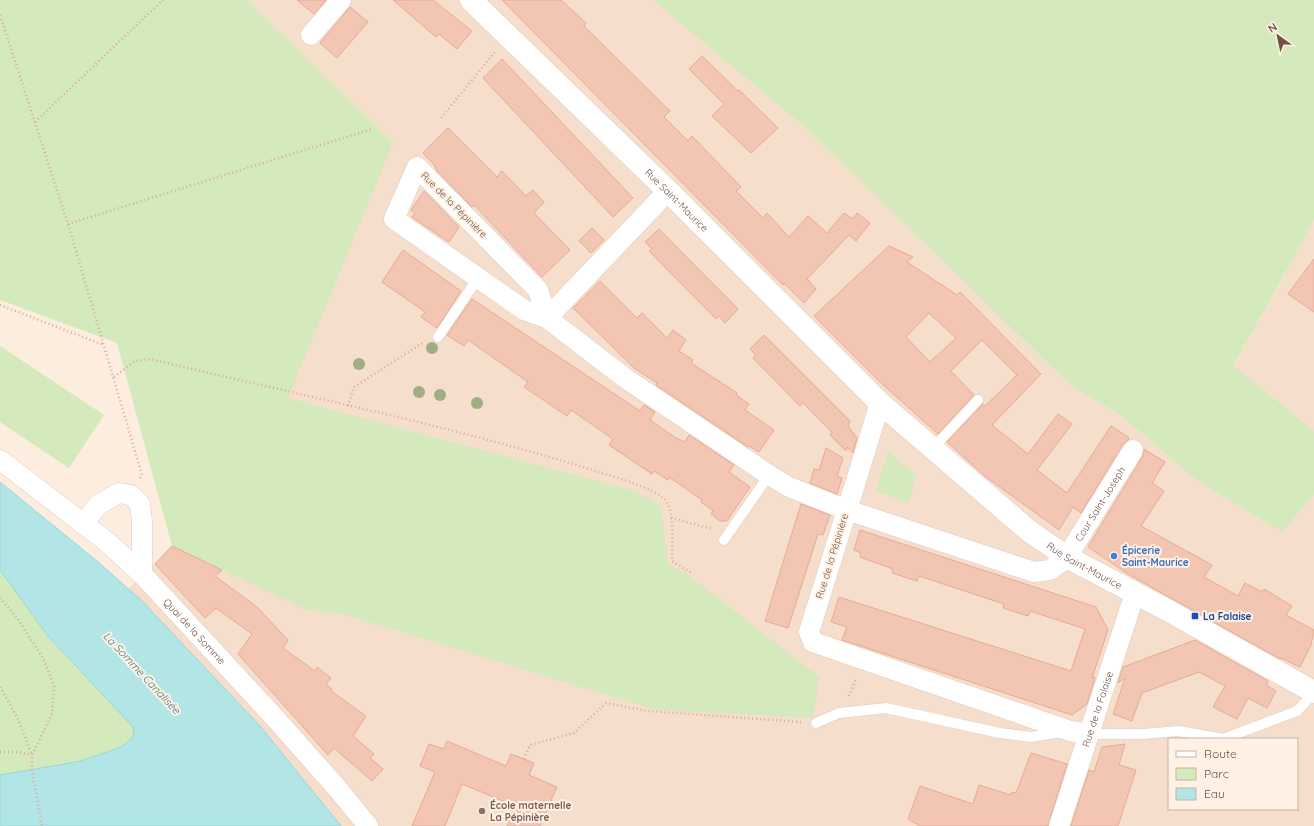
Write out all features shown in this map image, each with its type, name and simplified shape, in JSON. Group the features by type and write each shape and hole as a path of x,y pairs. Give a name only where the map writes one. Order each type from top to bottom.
{"street":[{"path":"311,35 341,0"},
{"name":"Rue Saint-Maurice","path":"471,0 668,191 880,403 1029,531 1067,557 1135,593 1314,693"},
{"name":"Rue de la Pépinière","path":"547,318 538,290 417,167 394,219 524,310 547,318 624,378 768,475 789,487 847,510 809,632 813,642 1080,732"},
{"path":"547,318 668,191"},
{"path":"880,403 847,510 1034,572 1050,570 1067,557"},
{"name":"Cour Saint-Joseph","path":"1067,557 1133,450"},
{"name":"Quai de la Somme","path":"0,460 107,542 142,574 275,718 337,788 368,826"},
{"path":"83,524 98,505 119,493 131,494 140,504 142,521 142,574"},
{"name":"Rue de la Falaise","path":"1058,826 1080,732 1135,593"}],"lane":[{"path":"438,337 478,278"},
{"path":"932,449 978,400"},
{"path":"724,540 768,475"},
{"path":"1226,738 1297,711 1314,693"},
{"path":"816,723 839,713 886,708 1000,733 1031,737 1080,732 1142,734 1179,731 1218,738"}],"path":[{"path":"35,122 163,0"},
{"path":"0,15 68,224 142,475 131,494"},
{"path":"441,118 508,37"},
{"path":"68,224 372,129"},
{"path":"0,305 104,345"},
{"path":"348,406 354,386 430,339 438,337"},
{"path":"114,377 135,360 150,359 497,443 617,478 649,490 666,501 671,518 672,561 693,574"},
{"path":"671,518 700,526"},
{"path":"0,598 18,619 43,658 54,686 52,714 32,755"},
{"path":"839,713 854,687 861,659"},
{"path":"0,687 18,719 32,755 32,770 42,826"},
{"path":"524,759 530,745 574,733 606,703 648,712 816,723"},
{"path":"0,752 18,752 32,755"}],"shaded area":[{"path":"247,0 654,0 807,129 1072,387 1119,414 1197,481 1282,532 1314,495 1314,826 302,826 129,588 172,546 393,143"},
{"path":"1314,220 1314,431 1234,367"}],"green space":[{"path":"0,0 247,0 393,143 288,398 635,491 661,506 668,564 691,577 819,677 813,718 656,710 346,615 307,610 172,546 117,343 0,300"},
{"path":"653,0 1314,0 1314,220 1234,366 1314,431 1314,495 1282,532 1197,481 1119,414 1072,387 807,129"},
{"path":"0,346 104,415 69,468 0,422"},
{"path":"888,451 916,476 908,503 876,491"},
{"path":"0,570 47,635 133,727 134,734 132,738 121,747 82,761 0,775"}],"water":[{"name":"La Somme Canalisée","path":"0,482 97,561 142,601 260,726 341,826 0,826 0,775 81,761 121,747 132,738 134,734 133,727 47,635 0,570"}],"building":[{"path":"297,0 326,0 314,14"},
{"path":"393,0 433,0 472,31 457,49 439,34 436,37"},
{"path":"502,0 561,0 586,23 584,26 670,111 664,117 688,141 692,136 741,187 736,191 763,218 767,213 789,237 808,216 827,233 844,213 853,219 857,213 870,223 856,241 849,235 807,279 816,289 804,303 784,283 783,285"},
{"path":"350,7 368,22 337,58 320,43"},
{"path":"702,56 778,128 751,153 712,116 724,104 689,69"},
{"path":"502,59 633,198 613,217 483,78"},
{"path":"448,128 497,177 502,171 526,196 533,190 544,202 534,213 570,250 542,277 474,205 472,207 437,171 435,166 423,153"},
{"path":"424,191 459,227 449,242 412,217 415,213 411,210"},
{"path":"592,228 604,240 591,253 579,241"},
{"path":"659,229 738,309 725,323 719,316 716,319 649,251 652,249 645,242"},
{"path":"889,246 913,257 907,262 957,295 960,292 1041,374 992,425 1028,454 1058,414 1072,424 1037,470 1067,493 1111,426 1129,439 1123,444 1081,513 1073,507 1059,530 986,477 947,442 983,404 985,406 1017,375 982,340 951,371 974,395 938,434 880,382 814,316","holes":["929,313 956,338 930,362 906,337"]},
{"path":"403,250 461,291 437,328 421,317 425,312 382,282"},
{"path":"1314,259 1314,312 1288,294"},
{"path":"600,281 637,318 642,313 667,338 673,330 686,340 679,351 693,360 691,362 694,365 737,393 736,395 749,404 745,410 774,430 759,452 749,446 748,447 656,385 657,383 634,368 573,308"},
{"path":"472,299 640,411 644,405 655,412 650,420 676,438 685,442 689,435 734,465 729,472 750,487 727,521 720,521 711,514 713,511 701,502 702,500 669,477 668,480 654,471 652,474 609,445 613,439 571,410 567,416 524,387 528,382 468,340 464,346 447,335"},
{"path":"764,335 850,421 848,426 857,438 853,453 847,447 846,451 830,435 832,432 803,403 800,406 753,358 756,355 750,349"},
{"path":"826,448 843,458 837,476 842,478 837,494 810,483 814,469 819,470"},
{"path":"1144,449 1165,462 1152,483 1164,491 1141,526 1212,565 1204,577 1238,596 1245,583 1262,592 1264,589 1292,606 1286,615 1314,630 1311,645 1300,667 1281,658 1280,659 1128,574 1088,547 1143,456"},
{"path":"801,504 830,515 823,535 818,534 788,628 765,621"},
{"path":"860,530 1096,607 1108,630 1092,678 1095,677 1087,704 1072,715 842,640 847,627 831,622 839,597 1071,671 1085,629 1030,611 1028,616 1003,608 1004,604 919,576 917,581 892,573 893,569 860,557 861,553 854,550"},
{"path":"172,546 222,570 215,576 257,607 288,640 283,648 315,671 317,667 331,678 326,684 332,689 331,691 366,716 353,736 374,754 370,758 383,769 372,781 334,748 328,755 238,654 252,634 216,608 205,618 155,564"},
{"path":"1195,640 1268,681 1266,685 1276,691 1267,708 1248,698 1237,719 1213,707 1225,686 1199,672 1142,693 1132,721 1113,714 1125,678 1118,683 1123,667"},
{"path":"447,741 506,766 511,754 534,763 529,775 557,787 540,826 507,826 515,806 462,784 445,826 412,826 435,772 420,766 429,744 444,749"},
{"path":"1125,744 1119,765 1136,770 1118,826 1071,826 1089,770 1094,772 1102,747"},
{"path":"1031,753 1067,764 1048,826 920,826 908,819 920,786 973,804 979,785 1011,795 1012,792 1016,793"}],"place":[{"name":"Épicerie Saint-Maurice","path":"1114,556"},
{"name":"La Falaise","path":"1195,616"},
{"name":"École maternelle La Pépinière","path":"482,811"}]}
